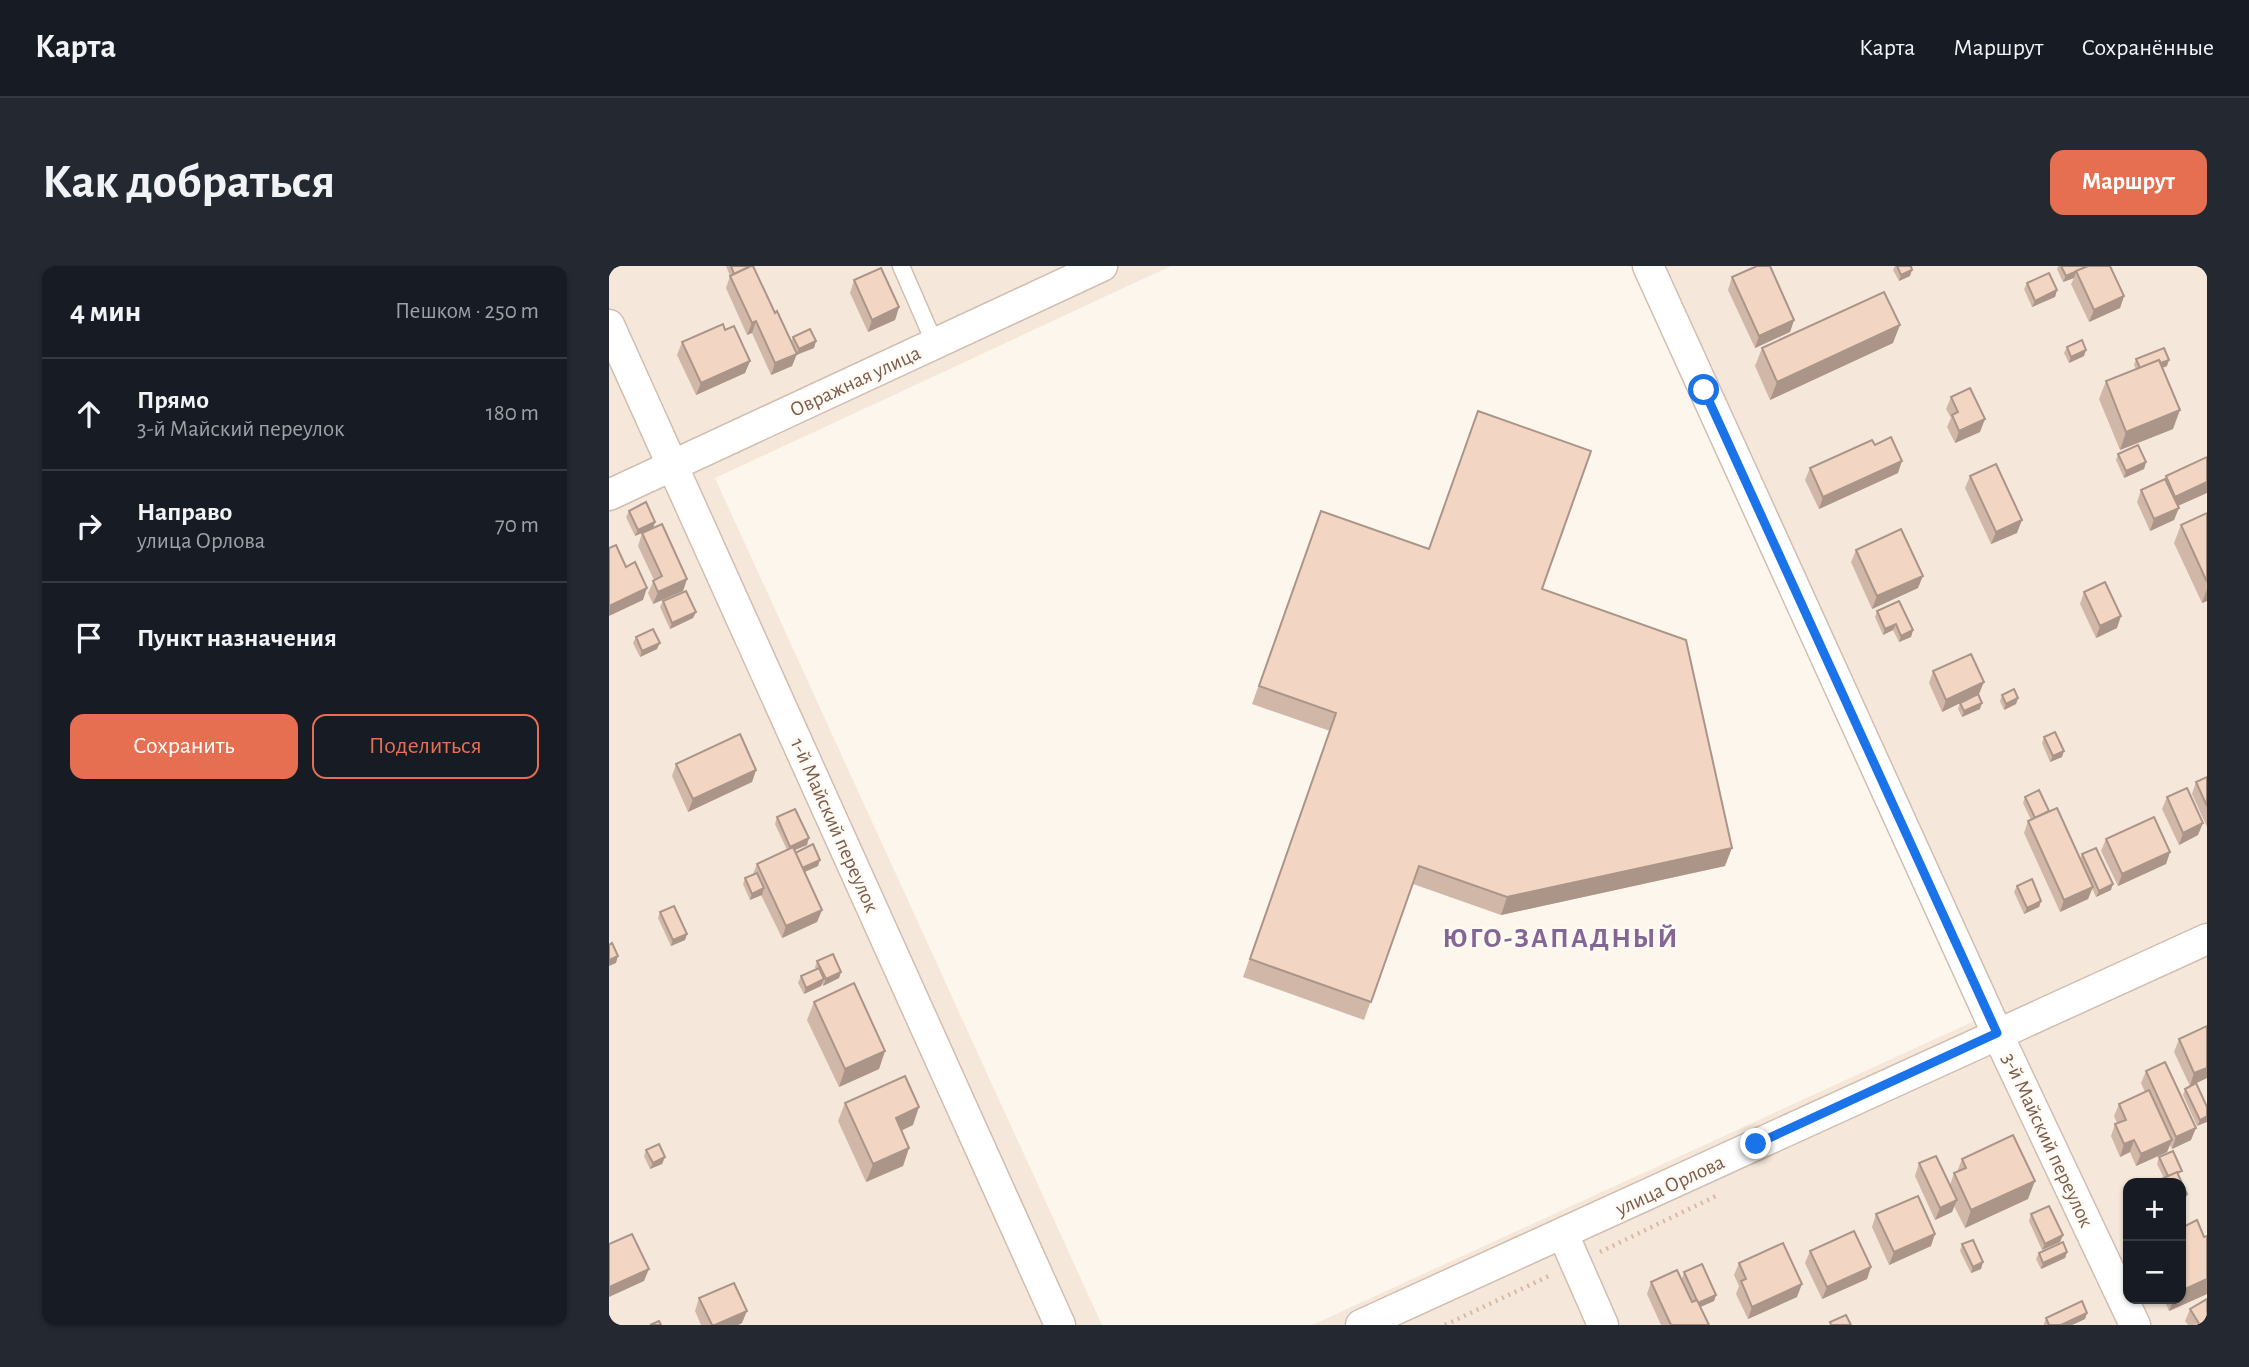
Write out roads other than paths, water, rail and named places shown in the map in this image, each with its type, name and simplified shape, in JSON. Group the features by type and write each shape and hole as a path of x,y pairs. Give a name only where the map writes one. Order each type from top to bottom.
{"street":[{"name":"Овражная улица","path":"609,495 1101,266"},
{"name":"3-й Майский переулок","path":"1648,266 1997,1033 2135,1325"},
{"name":"1-й Майский переулок","path":"609,325 1060,1325"},
{"name":"улица Орлова","path":"1361,1325 2207,939"},
{"path":"1563,1234 1603,1325"}],"lane":[{"path":"901,266 935,344"}],"district":[{"name":"ЮГО-ЗАПАДНЫЙ","path":"1561,937"}]}
